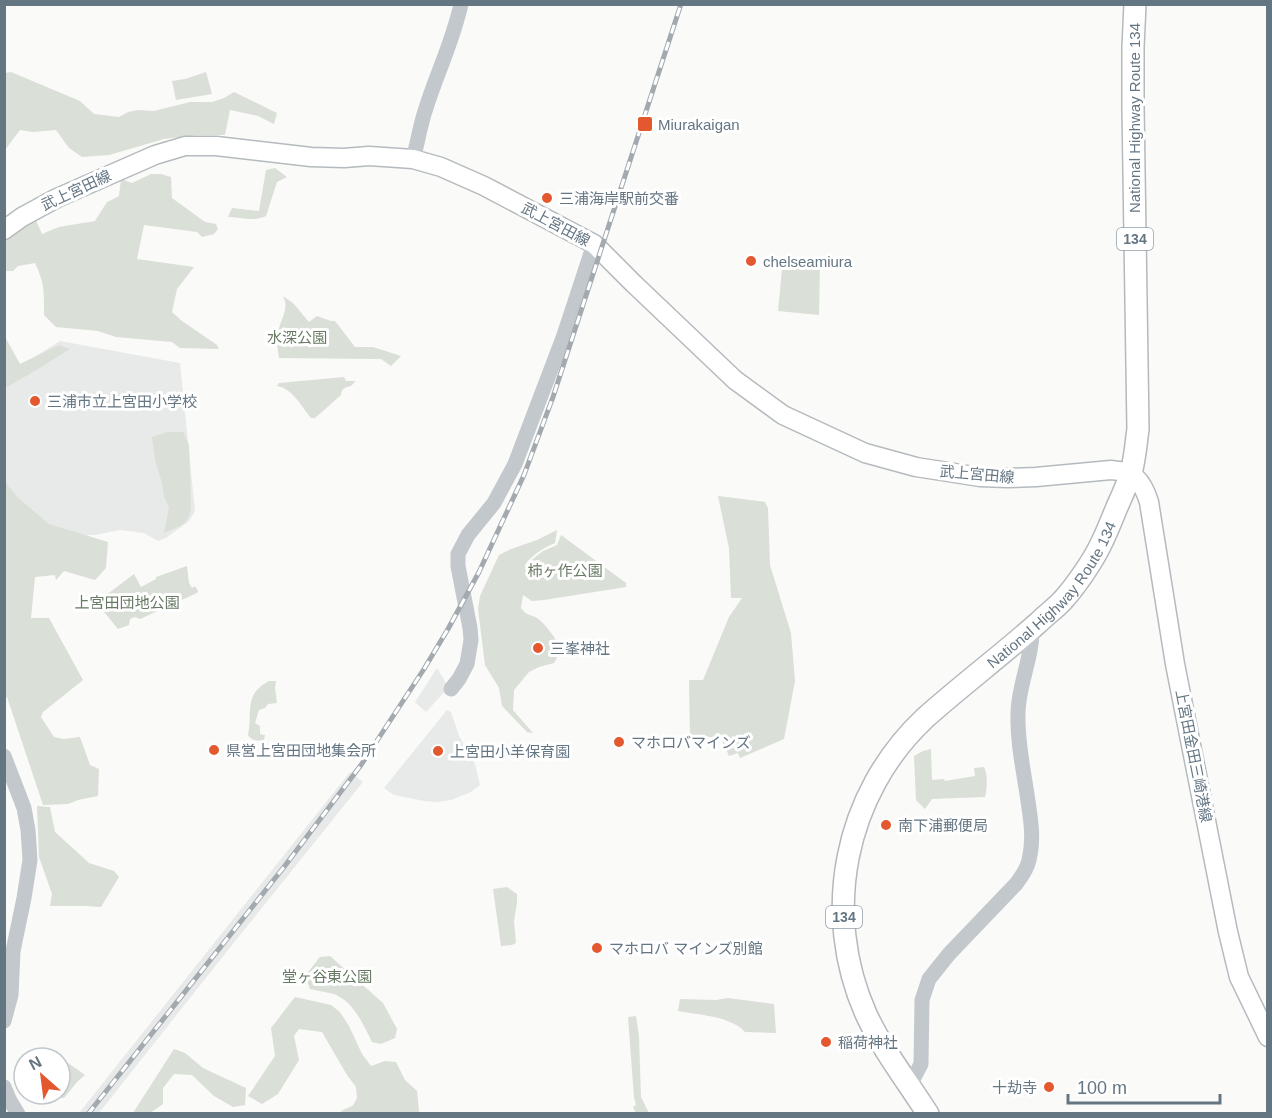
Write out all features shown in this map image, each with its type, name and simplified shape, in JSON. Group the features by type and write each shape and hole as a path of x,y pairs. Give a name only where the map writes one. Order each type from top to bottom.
{"highway":[{"name":"National Highway Route 134","path":"928,1113 880,1040 867,1016 853,978 846,945 843,905 850,846 858,819 875,782 898,748 940,705 1063,600 1101,546 1131,473 1138,429 1133,107 1135,4"}],"main road":[{"name":"武上宮田線","path":"4,230 22,217 57,198 155,155 185,146 216,146 311,157 369,156 413,159 441,167 484,186 594,244 735,380 783,415 865,453 915,467 980,477 1023,478 1112,470 1131,473"},
{"name":"上宮田金田三崎港線","path":"1131,473 1146,492 1149,502 1175,664 1228,932 1239,977 1268,1037"}],"street":[{"path":"413,159 420,124 449,49 461,4"},
{"path":"451,689 459,680 467,664 471,640 458,554 468,535 494,503 515,464 563,338 594,244"},
{"path":"910,1085 921,1064 922,1000 929,979 949,954 1016,884 1029,862 1032,827 1020,748 1018,714 1022,683 1033,640 1032,628"},
{"path":"4,756 22,800 30,845 27,883 12,959 11,994 4,1021"},
{"path":"4,1087 18,1113"}],"shaded area":[{"path":"60,341 180,363 195,511 189,521 166,538 158,541 144,533 120,530 95,535 67,536 5,503 4,376"},
{"path":"437,668 447,685 446,690 426,712 415,702"},
{"path":"447,710 451,712 459,736 475,764 480,785 471,792 439,802 394,795 384,788"},
{"path":"350,772 363,782 99,1113 79,1113"}],"green space":[{"path":"11,72 80,101 94,114 119,117 138,110 154,111 190,102 212,102 234,92 277,113 274,124 258,116 230,110 225,135 196,135 164,139 109,155 82,157 69,148 56,130 33,132 20,130 5,150 5,73"},
{"path":"206,72 212,94 176,100 172,81"},
{"path":"275,168 287,177 277,182 266,216 252,219 228,217 232,208 259,211 266,170"},
{"path":"151,174 171,177 172,198 205,222 216,224 218,229 214,234 202,237 197,232 144,225 137,259 194,267 177,289 172,312 217,345 219,349 180,348 172,342 116,337 98,331 56,327 44,315 43,288 35,263 18,266 13,271 5,271 5,235 33,214 42,234 59,227 95,221 107,202 119,196 121,179 132,183"},
{"path":"783,259 820,261 819,315 778,311"},
{"name":"水深公園","path":"283,296 293,303 309,322 317,316 335,321 355,347 373,347 401,356 391,366 381,359 279,358 277,336 284,314"},
{"path":"4,335 20,364 59,345 70,349 5,388"},
{"path":"344,377 346,381 355,382 344,389 341,395 315,418 311,418 292,394 277,386 279,383"},
{"path":"167,432 183,432 189,445 191,508 185,522 164,533 169,508 155,460 152,437"},
{"path":"5,482 17,497 49,524 108,542 106,568 95,580 64,571 56,580 55,575 35,577 31,618 49,618 83,680 43,712 41,717 54,737 63,739 80,737 90,765 99,769 98,796 68,804 43,805 7,697 5,697"},
{"path":"718,496 765,502 768,508 770,565 791,633 795,681 784,739 740,758 738,753 729,756 721,738 690,735 689,680 703,680 729,617 742,598 731,598 729,548"},
{"name":"柿ヶ作公園","path":"557,530 555,543 538,552 524,566 543,551 557,545 561,535 626,583 626,587 532,601 523,595 521,608 544,624 562,649 554,663 529,672 514,690 513,710 533,733 527,732 502,706 499,688 485,665 478,609 480,596 499,555"},
{"name":"上宮田団地公園","path":"187,566 189,583 192,588 195,586 197,593 140,619 135,617 130,619 129,625 118,629 95,601 134,574 141,587 156,577"},
{"path":"269,681 276,681 277,703 268,704 259,710 255,723 260,726 260,734 265,735 264,740 257,741 248,735 252,698 261,686"},
{"path":"931,749 932,780 944,779 945,781 975,776 974,768 984,767 987,782 985,797 932,799 925,809 916,800 914,756"},
{"path":"37,806 50,807 55,832 89,863 114,871 119,877 101,907 50,906 52,894 39,857"},
{"path":"507,887 517,894 514,921 516,943 501,946 493,889"},
{"name":"堂ヶ谷東公園","path":"330,956 383,1003 397,1029 395,1038 381,1044 372,1042 357,1014 347,1002 334,994 310,989 305,976 320,957"},
{"path":"295,997 331,1005 340,1012 362,1054 371,1066 385,1061 396,1062 405,1080 417,1091 421,1113 339,1113 354,1104 357,1098 356,1087 322,1032 299,1029 294,1036 299,1060 278,1094 262,1104 248,1096 275,1056 271,1028"},
{"path":"728,998 774,1004 776,1033 745,1032 723,1019 678,1011 680,999"},
{"path":"636,1016 641,1097 649,1113 636,1113 633,1107 636,1105 628,1017"},
{"path":"174,1049 185,1053 203,1068 246,1088 245,1105 233,1107 214,1096 192,1075 174,1074 163,1088 163,1104 150,1113 133,1113"},
{"path":"72,1066 85,1075 72,1088"}],"railway":[{"path":"88,1114 284,867 361,765 424,669 479,572 524,475 553,397 681,4"}],"place":[{"name":"Miurakaigan","path":"645,124"},
{"name":"三浦海岸駅前交番","path":"547,198"},
{"name":"chelseamiura","path":"751,261"},
{"name":"三浦市立上宮田小学校","path":"35,401"},
{"name":"三峯神社","path":"538,648"},
{"name":"マホロバマインズ","path":"619,742"},
{"name":"県営上宮田団地集会所","path":"214,750"},
{"name":"上宮田小羊保育園","path":"438,751"},
{"name":"南下浦郵便局","path":"886,825"},
{"name":"マホロバ マインズ別館","path":"597,948"},
{"name":"稲荷神社","path":"826,1042"},
{"name":"十劫寺","path":"1049,1087"}]}
